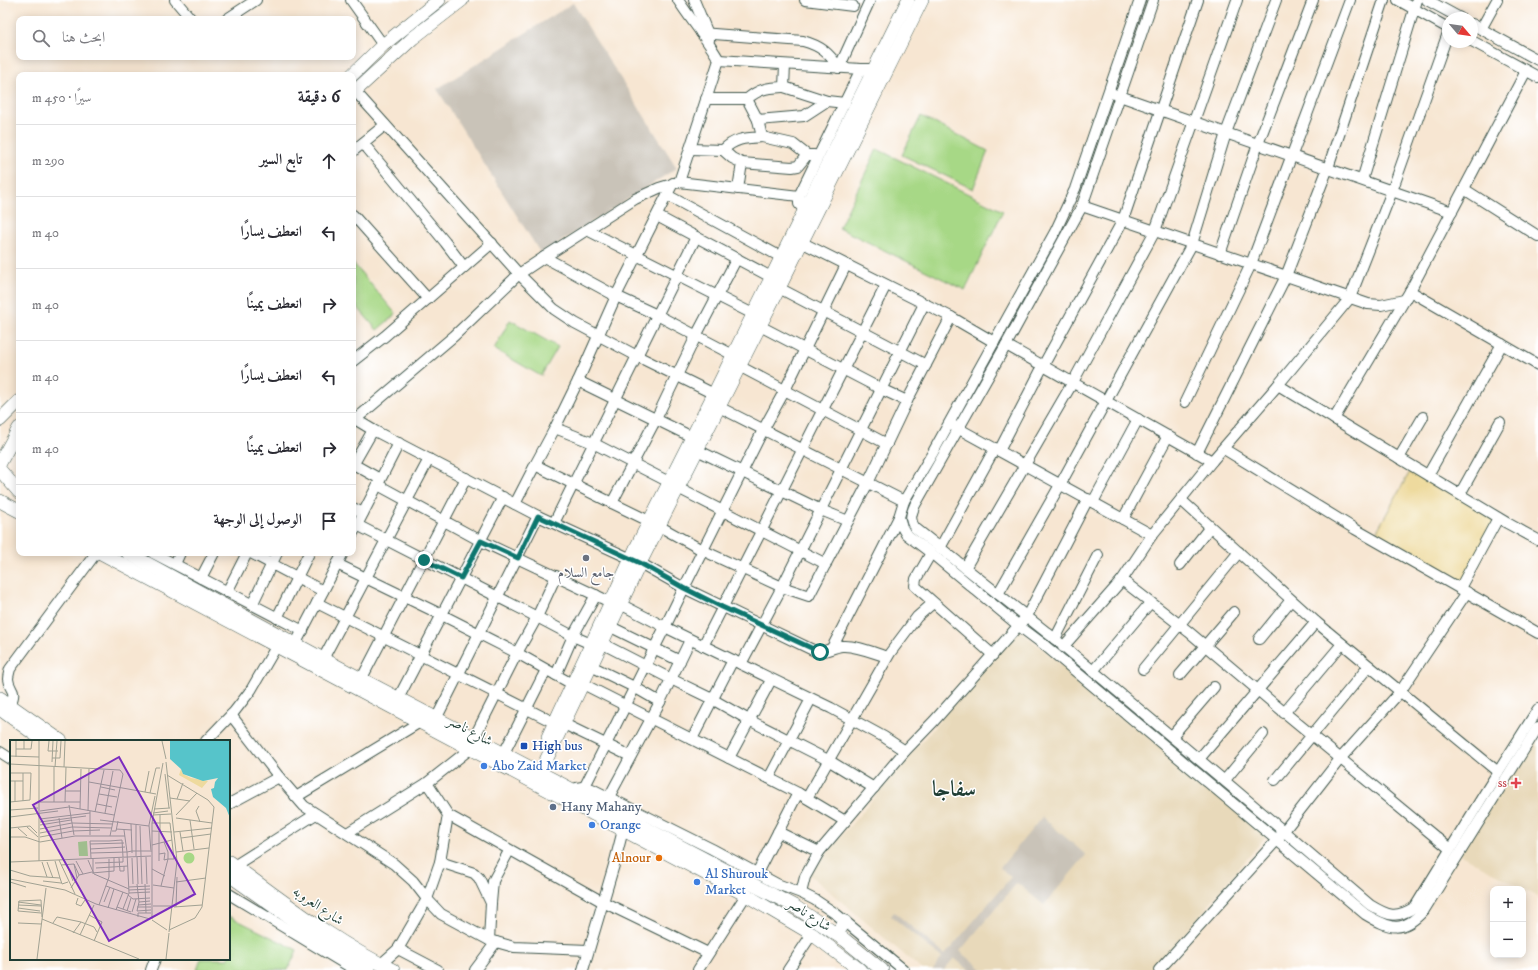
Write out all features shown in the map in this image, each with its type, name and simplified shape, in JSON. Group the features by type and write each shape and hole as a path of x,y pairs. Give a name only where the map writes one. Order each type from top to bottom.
{"main road":[{"path":"355,72 382,45 439,0"},
{"path":"356,90 413,38 462,0"},
{"path":"536,771 635,561 674,485 697,450 719,407 753,314 804,210 867,69 908,0"},
{"path":"674,485 692,437 714,394 760,326 922,0"},
{"path":"0,420 16,404"},
{"path":"0,463 16,434"},
{"path":"0,470 16,488"},
{"path":"0,501 16,509"},
{"name":"شارع ناصر","path":"107,556 276,646 399,698 429,723"},
{"path":"135,571 148,557"},
{"name":"شارع ناصر","path":"148,557 296,643 429,723 489,752 623,830 794,906 836,934 882,970"},
{"path":"578,684 591,666 596,644 609,626 615,603"},
{"path":"3,704 43,740"},
{"path":"3,704 59,740"},
{"name":"شارع ناصر","path":"489,752 504,753 536,771 578,788 696,862 746,896 812,934 860,970"},
{"name":"شارع العروبه","path":"234,871 252,892 330,947 369,970"},
{"name":"شارع العروبه","path":"234,871 354,949 387,967"},
{"path":"836,934 845,922"}],"street":[{"path":"176,0 189,16"},
{"path":"232,16 256,0"},
{"path":"351,0 382,45"},
{"path":"515,504 578,381 616,296 667,196 676,183 690,149 719,60 706,36 679,0"},
{"path":"694,0 706,36"},
{"path":"805,0 852,3 862,17"},
{"path":"839,68 870,0"},
{"path":"1140,0 1075,189 1055,232 994,342 915,505 911,515 911,520 915,528 936,550 1019,626 1043,644 1365,914 1389,926 1402,926 1416,920 1424,910 1538,727"},
{"path":"832,648 899,517 904,501 1006,345 1082,206 1153,0"},
{"path":"993,655 917,590 914,585 997,450 1124,220 1198,0"},
{"path":"966,568 1026,465 1155,231 1237,0"},
{"path":"998,594 1060,485 1192,244 1226,133 1276,0"},
{"path":"1220,254 1258,144 1313,0"},
{"path":"1185,402 1252,264 1350,0"},
{"path":"1197,453 1286,276 1328,168 1384,0"},
{"path":"1400,0 1415,4 1442,24"},
{"path":"1427,0 1449,12"},
{"path":"1478,24 1497,0"},
{"path":"1362,180 1415,4"},
{"path":"1478,28 1538,60"},
{"path":"706,36 807,42 829,53 839,68"},
{"path":"1478,44 1538,77"},
{"path":"1063,647 1122,580 1152,535 1212,461 1224,449 1350,298 1392,191 1443,48"},
{"path":"719,60 867,69"},
{"path":"784,65 784,87"},
{"path":"804,210 799,204 799,196 845,103 867,69"},
{"path":"1334,419 1410,291 1526,71"},
{"path":"706,99 747,99 755,92 766,88 784,87 827,101 845,103"},
{"path":"1108,92 1452,212"},
{"path":"356,94 520,274 559,313 637,356 714,394"},
{"path":"747,99 758,120 762,136"},
{"path":"758,120 804,116 827,101"},
{"path":"356,149 385,125"},
{"path":"723,150 738,139 762,136 793,144 807,155 819,155"},
{"path":"363,143 464,267"},
{"path":"690,149 723,150 732,158 742,163 792,167 798,166 807,155"},
{"path":"738,189 742,163"},
{"path":"356,416 454,336 520,274 635,199 676,183 799,196"},
{"path":"1464,189 1538,236"},
{"path":"667,196 781,257"},
{"path":"1082,206 1368,304 1381,305 1404,300"},
{"path":"657,216 771,277"},
{"path":"356,218 428,299"},
{"path":"587,230 677,274 753,314"},
{"path":"554,523 696,237"},
{"path":"801,242 924,304 994,342"},
{"path":"356,355 385,336 492,243"},
{"path":"544,257 616,296 657,315 696,336 785,390 887,444"},
{"path":"612,503 737,258"},
{"path":"1039,261 1049,267"},
{"path":"846,265 785,390 702,550 646,666 605,744 578,788 609,797 757,873 815,900 845,922 904,970"},
{"path":"703,646 886,285"},
{"path":"779,288 926,365"},
{"path":"1410,291 1538,365"},
{"path":"692,739 712,699 762,625 924,304"},
{"path":"535,465 654,524 702,550 782,587 810,596 868,483 907,401 951,318"},
{"path":"760,326 907,401"},
{"path":"1428,475 1502,344"},
{"path":"1006,345 1212,461"},
{"path":"578,381 692,437"},
{"path":"1278,385 1498,518 1538,540"},
{"path":"719,407 840,470 904,501"},
{"path":"1399,458 1423,417"},
{"path":"356,419 373,430 538,516 635,561 684,588 817,652 839,646 848,646 888,657"},
{"path":"801,893 805,877 819,852 905,751 934,721 1027,616 1138,419"},
{"path":"1460,494 1500,422"},
{"path":"953,426 1152,535"},
{"path":"554,428 593,443 826,564"},
{"path":"356,460 373,430"},
{"path":"1123,519 1168,436"},
{"path":"356,527 399,443"},
{"path":"1224,449 1355,529 1538,633"},
{"path":"697,450 821,510 848,521"},
{"path":"323,659 429,459"},
{"path":"356,467 407,501 481,541 615,603 737,662 851,719 905,751"},
{"path":"366,685 383,637 466,478"},
{"path":"399,698 420,655 481,541 502,497"},
{"path":"1181,500 1316,622 1498,772"},
{"path":"356,510 363,513"},
{"path":"296,797 429,723 459,675 538,516"},
{"path":"899,517 903,531 910,538 936,550 966,568 1027,616 1200,759 1370,905 1392,916 1404,914 1414,907 1538,709"},
{"path":"1159,970 1284,831 1340,759 1400,692 1464,590 1498,518"},
{"path":"1180,565 1210,526"},
{"path":"356,529 386,540 537,616 573,636 596,644 646,666 828,760 874,788"},
{"path":"1143,669 1239,552"},
{"path":"1055,639 1098,555"},
{"path":"3,704 14,697 14,691 9,684 8,678 10,669 94,556"},
{"path":"175,564 179,556"},
{"path":"201,578 212,556"},
{"path":"227,592 245,556"},
{"path":"257,556 323,591"},
{"path":"252,605 276,556"},
{"path":"277,618 308,556"},
{"path":"296,643 342,556"},
{"path":"148,557 175,564 303,631"},
{"path":"338,564 517,653 556,675 650,718 769,778 807,798 845,821"},
{"path":"347,833 427,782 472,743 556,576"},
{"path":"1122,580 1179,624 1284,713 1450,849"},
{"path":"556,675 573,636 596,595"},
{"path":"1259,639 1291,600"},
{"path":"317,603 526,709 630,756"},
{"path":"807,798 888,657 913,622 933,603"},
{"path":"1093,671 1150,603"},
{"path":"1180,675 1234,612"},
{"path":"1200,759 1316,622"},
{"path":"609,626 680,661"},
{"path":"609,797 650,718 660,702 690,640"},
{"path":"1284,713 1342,644"},
{"path":"207,740 252,690 276,646"},
{"path":"591,666 634,687 660,702"},
{"path":"1276,780 1311,735 1369,666"},
{"path":"504,753 546,670"},
{"path":"729,758 771,680"},
{"path":"1172,736 1214,688"},
{"path":"769,778 811,699"},
{"path":"231,715 279,778 304,806 347,833 402,871 413,881 441,914 492,941 514,947 588,950"},
{"path":"1225,780 1263,734"},
{"path":"0,752 10,758"},
{"path":"230,803 279,778"},
{"path":"427,782 448,816 603,902 708,953"},
{"path":"757,873 798,793"},
{"path":"234,871 316,814"},
{"path":"387,967 427,899 440,862 448,816"},
{"path":"583,970 623,830"},
{"path":"778,832 819,852"},
{"path":"475,970 492,941 491,902 493,881 509,851"},
{"path":"440,862 474,873 479,878 491,902"},
{"path":"245,904 252,892"},
{"path":"230,895 355,970"},
{"path":"701,969 708,953 746,896"},
{"path":"788,970 812,934"},
{"path":"398,949 438,970"},
{"path":"151,970 155,960"}],"shaded area":[{"path":"573,3 677,168 541,254 437,89"},
{"path":"1018,629 1267,835 1154,970 922,970 809,874"},
{"name":"ss","path":"1538,717 1538,897 1526,890 1526,886 1518,886 1450,849"},
{"path":"1042,817 1086,855 1044,905 1017,883 960,951 983,970 969,970 954,958 944,970 933,970 942,958 891,916 894,912 945,955 1011,877 1000,868"}],"green space":[{"path":"921,116 988,151 973,189 902,155"},
{"path":"877,149 1003,211 965,290 839,228"},
{"path":"356,267 396,314 377,330 356,306"},
{"path":"510,320 558,347 541,376 494,349"},
{"path":"230,916 297,950 288,970 197,970 201,960 230,960"}],"sand":[{"path":"1412,468 1498,518 1460,588 1373,538"}],"place":[{"name":"جامع السلام","path":"586,558"},
{"name":"High bus","path":"524,746"},
{"name":"Abo Zaid Market","path":"484,766"},
{"name":"ss","path":"1516,783"},
{"name":"Hany Mahany","path":"553,807"},
{"name":"Orange","path":"592,825"},
{"name":"Alnour","path":"659,858"},
{"name":"Al Shurouk Market","path":"697,882"}],"district":[{"name":"سفاجا","path":"954,789"}],"route":[{"path":"424,560 461,578 481,541 518,558 538,516 640,563 684,588 722,607 817,652 820,652"}]}
